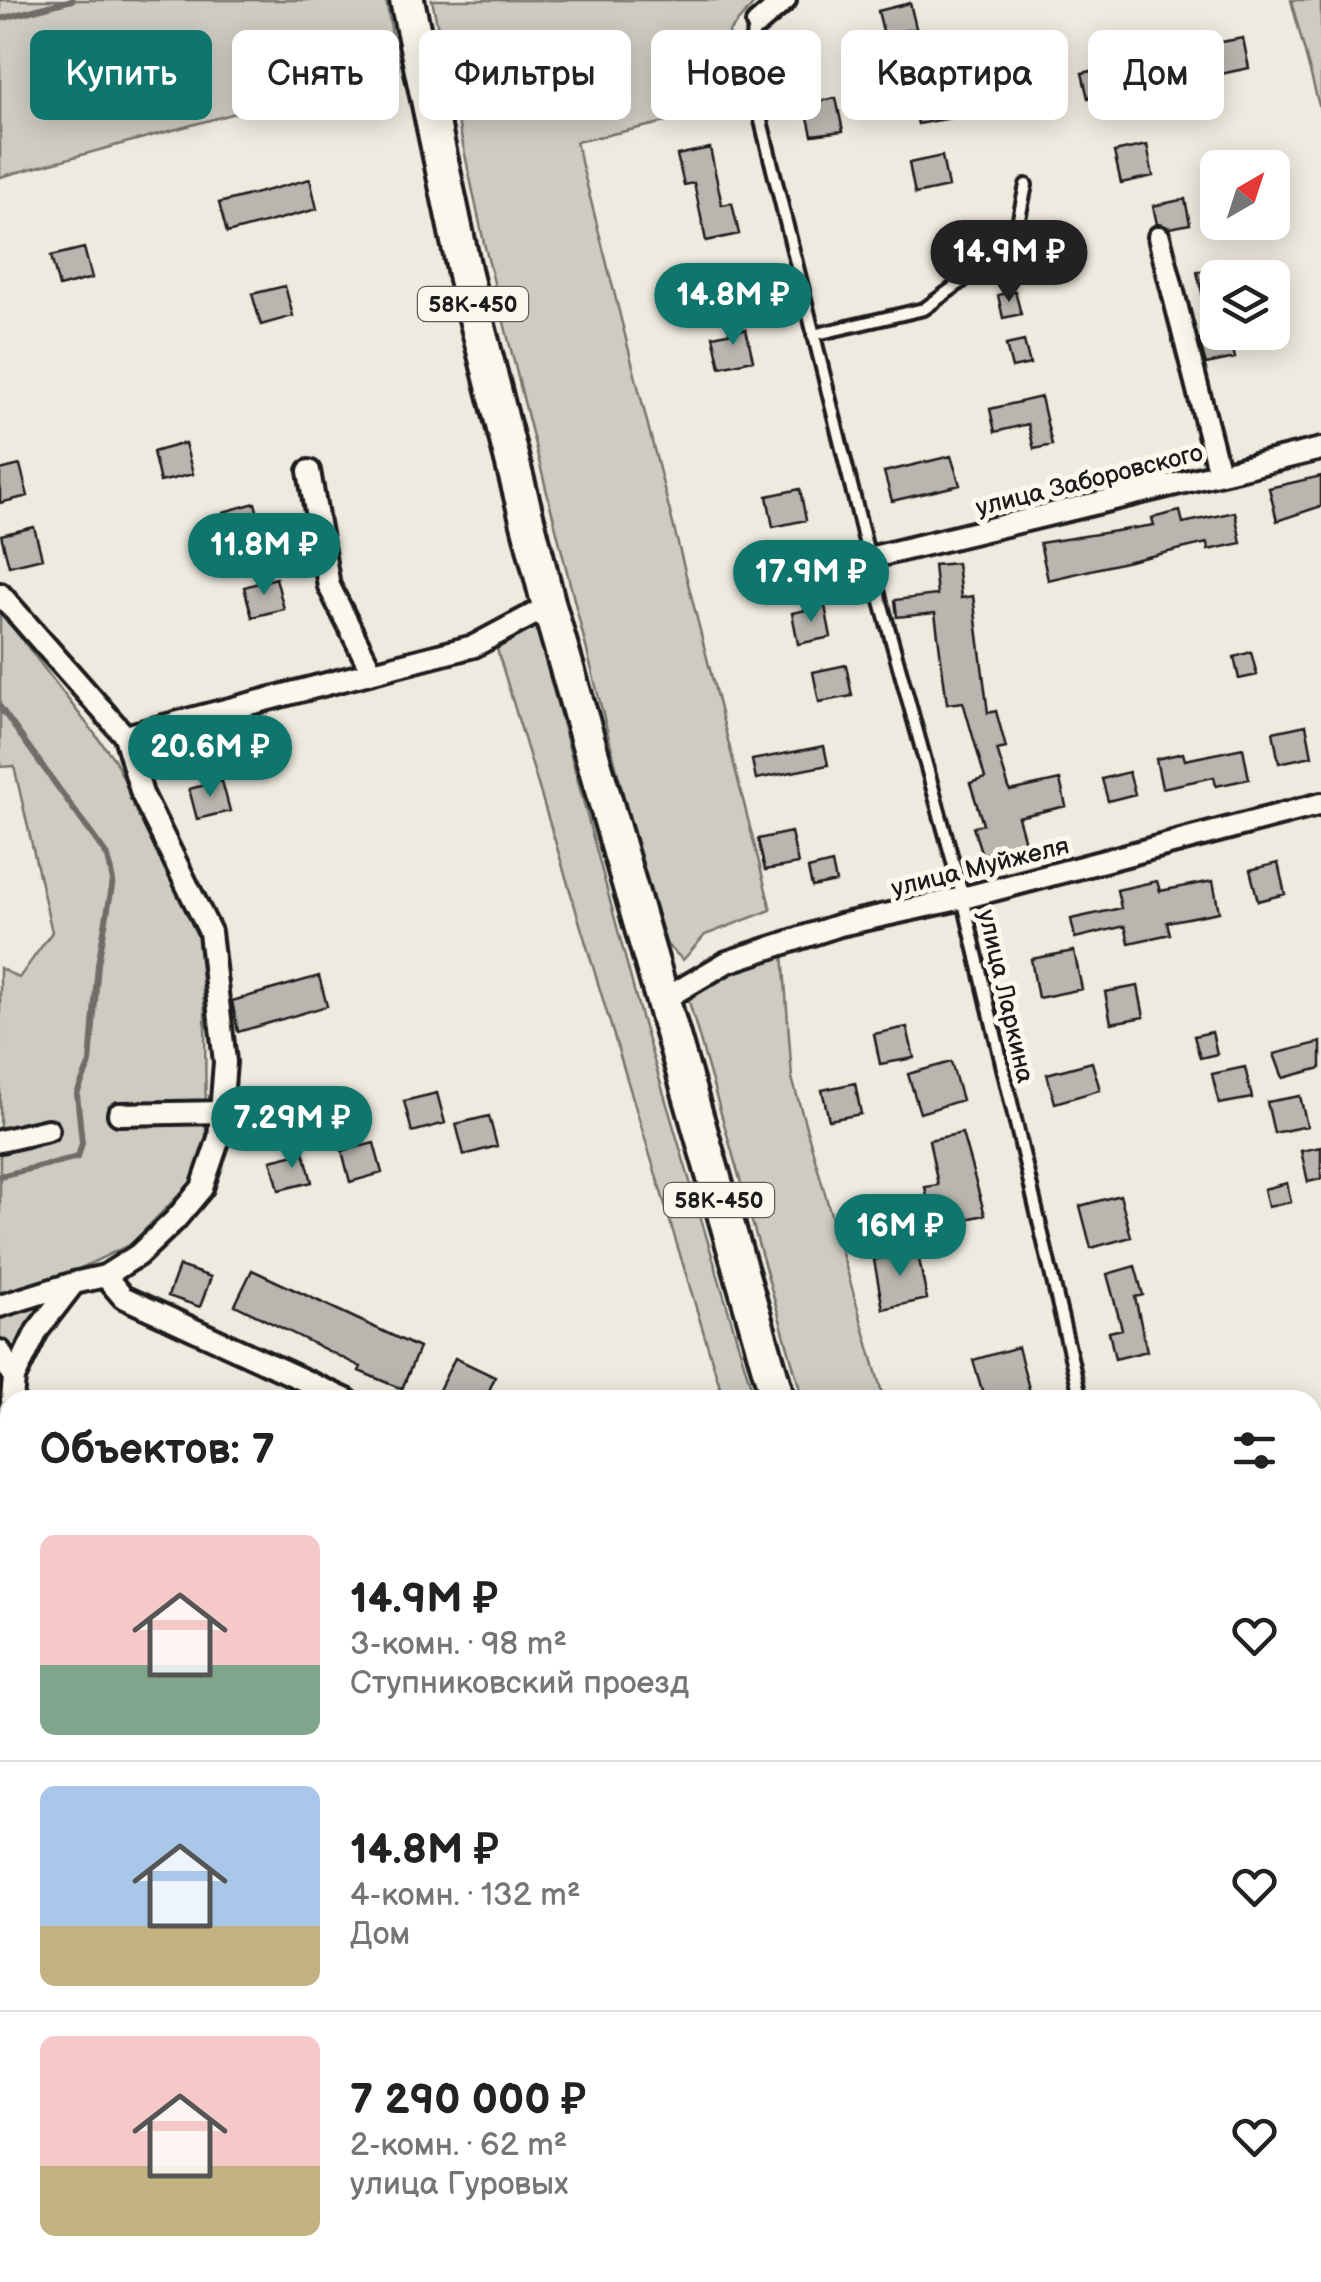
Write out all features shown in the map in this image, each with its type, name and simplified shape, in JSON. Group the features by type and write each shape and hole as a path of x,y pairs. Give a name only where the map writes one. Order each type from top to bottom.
{"highway":[{"name":"58К-450","path":"406,0 466,279 549,606 775,1390"}],"street":[{"path":"757,24 785,0"},
{"path":"1160,236 1219,472"},
{"name":"улица Заборовского","path":"869,558 1321,449"},
{"path":"309,471 329,586 372,672"},
{"path":"0,594 125,736 142,794 210,932 224,1062 223,1112 202,1188 138,1255 106,1276 0,1306"},
{"path":"125,736 474,646 549,606"},
{"name":"улица Муйжеля","path":"661,1001 727,962 840,925 963,898 1321,804"},
{"path":"118,1114 223,1112"},
{"path":"0,1141 48,1130"},
{"path":"106,1276 123,1297 325,1390"},
{"path":"13,1390 14,1378 37,1330 74,1284"},
{"path":"0,1351 14,1378"}],"lane":[{"name":"улица Ларкина","path":"757,24 745,56 869,558 963,898 1080,1390"},
{"path":"813,336 924,308 982,266 1017,228 1026,185"}],"shaded area":[{"path":"0,0 386,0 391,30 232,30 232,114 212,119 212,30 30,30 30,120 210,120 0,177"},
{"path":"432,0 757,0 731,30 651,30 651,120 675,120 576,142 771,910 705,935 683,960 667,945 633,833 484,243 458,120 631,120 631,30 438,30"},
{"path":"1291,0 1321,0 1321,113"},
{"path":"0,611 114,759 197,929 205,1013 206,1148 197,1176 131,1244 58,1279 8,1390 0,1390 0,968 19,978 52,932 14,766 0,767"},
{"path":"536,625 643,1024 752,1390 721,1390 497,649"},
{"path":"783,953 792,1078 881,1390 800,1390 688,998 728,969"}],"building":[{"path":"910,3 916,28 883,30 878,11"},
{"path":"1243,38 1249,68 1224,73 1224,41"},
{"path":"1088,72 1088,98 1082,73"},
{"path":"836,98 843,131 812,135 809,120 821,120 821,101"},
{"path":"1147,145 1153,176 1121,183 1114,152"},
{"path":"710,148 722,205 732,203 739,234 706,241 694,183 684,185 677,155"},
{"path":"942,156 948,187 915,194 909,163"},
{"path":"310,179 317,209 227,233 219,203"},
{"path":"1185,199 1190,224 1170,228 1157,224 1153,206"},
{"path":"84,248 92,278 59,287 51,256"},
{"path":"285,286 293,316 261,325 252,294"},
{"path":"1015,291 1021,314 1003,318 998,295"},
{"path":"746,329 753,360 720,367 713,336"},
{"path":"1024,341 1030,364 1012,368 1006,345"},
{"path":"1202,350 1233,350 1235,358 1206,364"},
{"path":"1041,397 1052,445 1034,449 1028,424 995,432 990,409"},
{"path":"185,443 193,474 160,482 153,452"},
{"path":"951,456 960,485 892,501 884,472"},
{"path":"20,465 28,496 0,503 0,470"},
{"path":"1321,476 1321,506 1277,521 1269,488"},
{"path":"800,489 806,520 773,527 767,496"},
{"path":"255,503 263,534 231,542 223,512"},
{"path":"1180,511 1183,523 1235,512 1241,543 1208,550 1207,543 1048,580 1040,543 1154,525 1152,518"},
{"path":"34,527 42,558 9,566 1,535"},
{"path":"957,563 961,598 973,596 988,713 996,711 1006,748 997,750 1010,791 1060,780 1066,806 1018,817 1025,842 982,855 973,827 983,824 970,783 985,778 963,702 947,704 935,613 897,617 895,600 937,595 934,565"},
{"path":"276,578 284,609 252,617 244,587"},
{"path":"825,606 831,637 798,644 792,613"},
{"path":"1251,652 1257,675 1239,679 1234,657"},
{"path":"846,665 852,696 819,702 813,672"},
{"path":"1306,725 1312,756 1279,763 1273,732"},
{"path":"824,746 828,765 756,779 752,760"},
{"path":"1243,748 1249,779 1216,786 1214,777 1162,788 1156,759 1183,753 1185,760"},
{"path":"1129,772 1135,794 1108,801 1102,779"},
{"path":"222,781 230,811 197,819 189,789"},
{"path":"791,832 798,864 765,870 758,839"},
{"path":"832,863 836,882 812,887 808,869"},
{"path":"1278,863 1285,894 1258,901 1250,870"},
{"path":"1157,881 1160,891 1213,881 1219,912 1167,922 1170,934 1129,943 1125,926 1075,938 1071,919 1121,908 1117,890"},
{"path":"1074,951 1082,989 1038,998 1031,959"},
{"path":"319,976 327,1006 238,1032 232,1001"},
{"path":"1138,986 1144,1017 1111,1023 1105,992"},
{"path":"907,1027 914,1058 880,1064 874,1034"},
{"path":"1212,1032 1217,1054 1200,1058 1194,1036"},
{"path":"1321,1042 1321,1068 1283,1078 1274,1054"},
{"path":"951,1062 962,1100 920,1113 908,1074"},
{"path":"1092,1062 1100,1090 1055,1103 1047,1074"},
{"path":"1245,1067 1252,1098 1219,1104 1212,1074"},
{"path":"855,1083 861,1114 829,1120 822,1090"},
{"path":"437,1093 445,1123 412,1132 404,1101"},
{"path":"1300,1096 1307,1126 1274,1133 1267,1102"},
{"path":"489,1116 497,1146 464,1155 456,1124"},
{"path":"962,1133 985,1215 933,1226 925,1187 938,1185 929,1140"},
{"path":"374,1143 382,1173 350,1182 342,1151"},
{"path":"1321,1147 1321,1179 1308,1182 1301,1151"},
{"path":"304,1152 312,1182 279,1190 271,1160"},
{"path":"1287,1183 1291,1202 1268,1207 1264,1189"},
{"path":"1120,1195 1131,1237 1091,1248 1080,1206"},
{"path":"917,1249 927,1299 883,1309 874,1260"},
{"path":"179,1266 211,1277 200,1307 168,1296"},
{"path":"1135,1266 1143,1295 1135,1297 1147,1351 1115,1359 1109,1332 1122,1329 1107,1274"},
{"path":"252,1270 419,1348 402,1389 359,1371 361,1367 235,1305"},
{"path":"1018,1347 1029,1390 982,1390 973,1360"},
{"path":"455,1358 495,1377 489,1390 439,1390"}],"waterway":[{"path":"0,19 72,0"},
{"path":"0,707 108,857 113,881 98,964 90,1063 77,1094 82,1143 78,1157 0,1176"}]}
